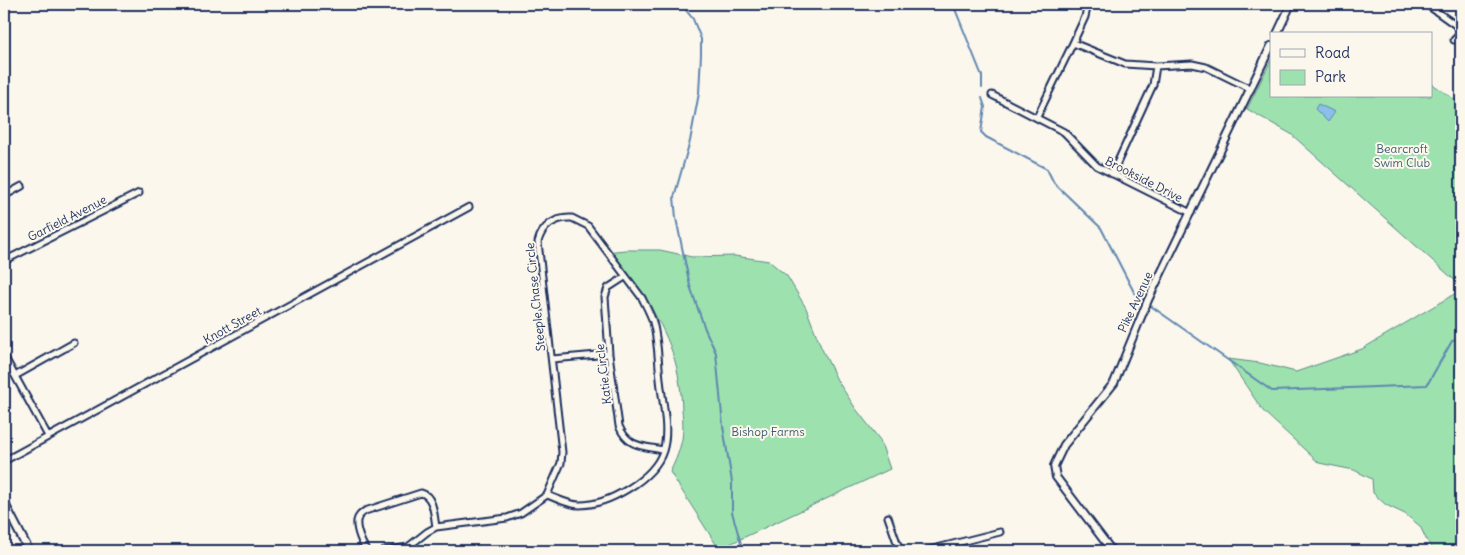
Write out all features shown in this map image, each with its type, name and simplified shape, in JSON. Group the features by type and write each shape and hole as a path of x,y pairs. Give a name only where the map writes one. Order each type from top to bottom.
{"main road":[{"path":"4,504 29,551"}],"street":[{"path":"1037,118 1085,17 1088,4"},
{"path":"1278,32 1291,4"},
{"path":"1426,4 1461,31 1454,40"},
{"path":"1073,43 1125,64 1156,66 1192,64 1206,67 1251,89"},
{"name":"Pike Avenue","path":"1112,551 1056,478 1054,466 1064,445 1114,382 1147,302 1270,48"},
{"path":"1112,174 1153,85 1156,66"},
{"name":"Brookside Drive","path":"992,95 1064,132 1097,166 1191,213"},
{"path":"4,196 22,186"},
{"name":"Garfield Avenue","path":"4,261 139,193"},
{"name":"Knott Street","path":"4,461 469,207"},
{"name":"Steeple Chase Circle","path":"572,218 588,226 596,236 642,298 653,323 666,427 663,450 658,463 637,484 603,501 591,504 578,505 548,495 561,464 562,452 552,359 538,242 544,228 559,219 572,218"},
{"name":"Katie Circle","path":"625,276 606,292 610,354 619,426 628,441 663,450"},
{"path":"15,376 74,343"},
{"path":"552,359 610,354"},
{"path":"4,356 48,436"},
{"path":"368,551 363,544 357,521 365,511 421,493 426,494 430,499 436,528"},
{"path":"384,551 408,549 427,532 436,528 507,518 521,513 548,495"},
{"path":"888,517 900,551"},
{"path":"924,551 1000,532"}],"green space":[{"name":"Bearcroft Swim Club","path":"1270,62 1270,98 1432,98 1432,84 1461,104 1461,286 1291,134 1247,109"},
{"name":"Bishop Farms","path":"660,250 692,257 735,256 769,261 787,276 806,308 821,347 837,380 880,440 890,469 719,549 670,472 678,453 683,433 681,391 675,360 664,332 649,304 632,279 606,252"},
{"path":"1461,290 1461,551 1435,551 1427,541 1420,526 1405,514 1386,505 1373,493 1372,479 1354,470 1319,463 1263,411 1228,359 1260,363 1296,372 1362,349"}],"water":[{"path":"1318,104 1335,112 1328,122 1315,109"}],"waterway":[{"path":"681,4 693,19 701,39 701,54 699,93 690,141 674,197 676,218 690,286 705,329 716,353 723,426 732,482 732,512 743,551"},
{"path":"953,4 982,76 982,88"},
{"path":"982,98 985,107 981,132 986,137 1047,169 1054,183 1101,228 1135,294 1144,301"},
{"path":"1148,304 1272,391 1427,385 1452,341 1461,339"}]}
